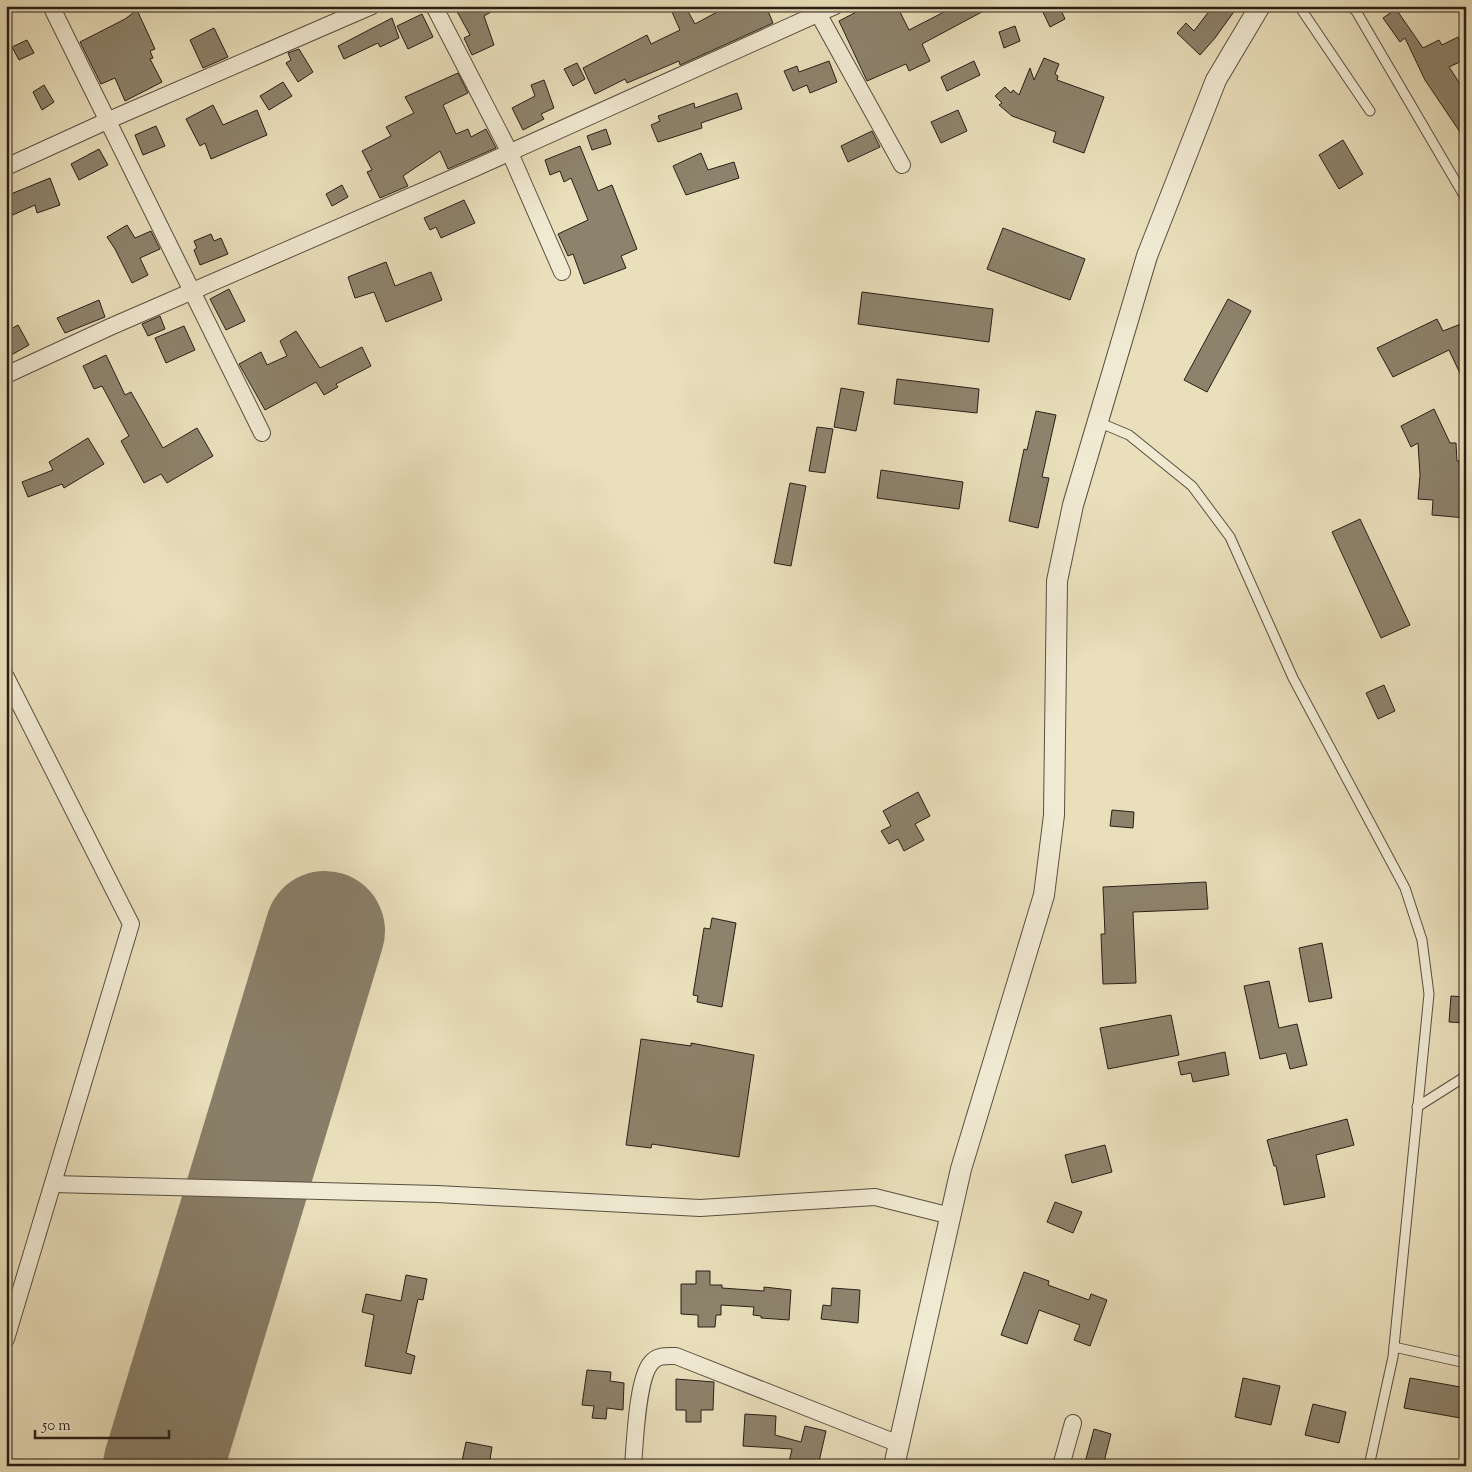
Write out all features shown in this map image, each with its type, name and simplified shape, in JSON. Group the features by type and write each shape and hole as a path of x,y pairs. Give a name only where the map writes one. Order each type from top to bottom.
{"street":[{"path":"51,6 262,433"},
{"path":"6,167 109,120 372,6"},
{"path":"434,6 510,152 562,272"},
{"path":"6,375 193,290 510,152 816,10 835,6"},
{"path":"894,1466 962,1169 1044,895 1054,814 1056,581 1072,505 1147,256 1216,80 1260,6"},
{"path":"816,10 902,165"},
{"path":"6,677 131,924 6,1339"},
{"path":"53,1184 437,1194 700,1208 875,1197 951,1216"},
{"path":"633,1466 636,1422 644,1375 651,1362 663,1355 676,1356 899,1444"},
{"path":"1061,1466 1073,1422"}],"lane":[{"path":"1299,6 1370,111"},
{"path":"1350,6 1356,11 1466,199"},
{"path":"1097,422 1129,436 1192,486 1230,537 1293,678 1405,888 1422,940 1429,994 1394,1347 1369,1466"},
{"path":"1417,1107 1466,1076"},
{"path":"1394,1347 1466,1363"}],"building":[{"path":"454,6 501,6 484,16 494,45 472,55 464,38 470,35"},
{"path":"685,6 695,24 728,6 766,6 773,23 680,65 679,61 627,83 625,79 595,94 583,68 647,35 651,44 680,30 672,12"},
{"path":"868,6 897,6 909,30 944,12 942,6 993,6 922,44 930,61 909,71 906,64 867,81 839,21"},
{"path":"1040,6 1059,6 1065,19 1050,27"},
{"path":"1213,6 1238,6 1200,55 1177,33 1186,23 1194,31"},
{"path":"1396,9 1423,48 1439,40 1442,45 1458,37 1466,54 1466,59 1449,67 1466,93 1466,141 1425,80 1405,38 1400,42 1383,18"},
{"path":"137,10 155,49 150,51 153,58 150,59 162,82 125,101 115,78 101,84 80,42 125,19"},
{"path":"422,14 433,37 408,49 397,26"},
{"path":"392,18 399,38 380,47 378,43 344,59 338,46"},
{"path":"1015,26 1020,41 1004,48 999,32"},
{"path":"214,28 228,57 203,68 190,40"},
{"path":"27,40 34,53 19,60 12,47"},
{"path":"299,49 313,72 298,82 286,63 291,60 288,53"},
{"path":"1044,58 1059,64 1055,74 1058,76 1057,80 1104,97 1084,153 1053,142 1056,132 1012,116 999,105 1002,103 995,96 1005,87 1011,93 1013,90 1019,95 1030,68 1034,80"},
{"path":"829,61 837,82 810,93 807,85 793,91 784,71 797,66 799,72"},
{"path":"974,61 980,75 947,91 941,77"},
{"path":"577,63 585,79 573,86 564,69"},
{"path":"458,73 468,93 443,105 456,134 468,129 471,137 486,129 496,148 448,169 440,151 403,176 408,186 380,198 367,172 372,170 362,151 391,136 386,127 414,113 405,97"},
{"path":"544,80 554,108 541,114 544,119 523,130 512,108 535,96 531,85"},
{"path":"283,82 292,96 269,110 260,96"},
{"path":"44,85 54,102 42,110 33,92"},
{"path":"737,93 742,109 701,123 702,128 658,142 651,125 660,121 658,116 694,103 695,108"},
{"path":"213,105 223,125 257,110 267,135 211,159 205,143 200,146 186,119"},
{"path":"958,110 967,131 941,143 931,122"},
{"path":"156,126 165,146 143,155 135,135"},
{"path":"606,129 611,144 592,150 587,136"},
{"path":"872,131 880,147 848,162 841,146"},
{"path":"1343,140 1363,174 1339,189 1319,155"},
{"path":"580,146 598,191 612,185 637,249 621,256 626,268 584,284 573,254 568,256 558,234 588,220 571,178 564,182 560,171 550,175 545,160"},
{"path":"99,149 108,165 79,180 71,164"},
{"path":"701,153 708,170 734,162 739,178 686,195 673,166"},
{"path":"50,178 60,205 37,213 35,205 6,218 6,196"},
{"path":"342,185 348,197 332,206 326,194"},
{"path":"464,200 475,223 441,238 436,227 430,230 424,218"},
{"path":"127,225 135,238 151,231 160,249 140,258 148,275 132,283 107,237"},
{"path":"1003,228 1085,259 1070,300 987,269"},
{"path":"211,234 214,241 221,238 228,254 200,265 194,250 197,248 194,241"},
{"path":"386,262 395,286 431,272 442,300 386,322 374,292 355,298 348,277"},
{"path":"229,289 245,321 226,330 210,299"},
{"path":"862,292 993,309 989,342 858,324"},
{"path":"1228,299 1251,311 1207,392 1184,380"},
{"path":"99,300 105,317 65,333 57,318"},
{"path":"160,316 165,329 148,336 142,324"},
{"path":"1437,319 1443,331 1466,322 1466,386 1449,350 1393,377 1377,348"},
{"path":"18,325 29,345 6,358 6,332"},
{"path":"184,326 195,350 166,363 155,338"},
{"path":"296,331 320,368 362,347 371,366 336,384 338,387 324,395 316,382 265,410 239,364 261,352 267,365 287,356 280,341"},
{"path":"106,355 125,395 131,392 163,448 197,428 213,456 167,483 161,474 144,483 121,441 129,436 102,386 94,389 83,366"},
{"path":"897,379 979,389 977,413 894,404"},
{"path":"841,388 864,392 856,431 834,427"},
{"path":"1434,409 1450,443 1456,443 1457,461 1466,462 1466,518 1432,515 1433,500 1418,499 1420,475 1418,443 1411,447 1401,426"},
{"path":"1036,411 1056,415 1042,477 1049,478 1038,528 1009,521 1024,449 1027,450"},
{"path":"817,427 833,429 825,473 809,471"},
{"path":"88,438 104,464 64,488 62,484 28,497 22,482 53,470 49,462"},
{"path":"881,470 963,482 959,509 877,498"},
{"path":"790,483 806,486 791,566 774,563"},
{"path":"1360,519 1410,625 1381,638 1332,532"},
{"path":"1384,685 1395,711 1378,719 1366,693"},
{"path":"918,792 930,816 915,824 924,840 904,851 898,839 889,844 881,831 891,826 883,811"},
{"path":"1112,810 1134,812 1133,828 1110,826"},
{"path":"1206,882 1208,909 1133,912 1136,983 1103,984 1101,934 1105,934 1103,887"},
{"path":"712,918 736,923 722,1007 697,1002 698,996 693,995 704,928 710,929"},
{"path":"1322,943 1332,998 1309,1002 1299,948"},
{"path":"1269,981 1279,1028 1297,1024 1307,1065 1290,1069 1286,1053 1260,1059 1244,986"},
{"path":"1451,996 1466,997 1466,1023 1449,1022"},
{"path":"1171,1015 1179,1055 1108,1069 1100,1028"},
{"path":"641,1039 691,1046 691,1043 754,1055 739,1157 652,1144 651,1148 626,1145"},
{"path":"1225,1052 1229,1075 1193,1082 1191,1073 1181,1075 1178,1062"},
{"path":"1347,1119 1354,1145 1316,1155 1325,1197 1284,1205 1276,1166 1274,1166 1267,1140"},
{"path":"1105,1145 1112,1172 1072,1183 1065,1155"},
{"path":"1055,1202 1082,1212 1073,1233 1047,1222"},
{"path":"696,1271 710,1271 710,1285 722,1285 722,1288 764,1291 764,1287 791,1290 789,1320 761,1318 761,1316 753,1315 754,1307 721,1305 721,1315 716,1315 715,1327 698,1327 698,1315 681,1314 681,1284 696,1284"},
{"path":"1024,1272 1049,1281 1048,1285 1089,1300 1091,1294 1107,1300 1090,1346 1074,1340 1080,1325 1039,1310 1027,1344 1001,1335"},
{"path":"406,1275 427,1279 423,1300 418,1299 406,1353 415,1356 411,1374 365,1366 374,1315 362,1312 366,1294 401,1301"},
{"path":"832,1288 860,1290 858,1323 821,1319 823,1305 831,1306"},
{"path":"587,1370 611,1372 610,1381 624,1383 623,1410 607,1408 606,1419 592,1418 594,1406 582,1405"},
{"path":"1243,1378 1280,1386 1271,1425 1235,1417"},
{"path":"1410,1378 1466,1388 1466,1419 1404,1408"},
{"path":"676,1379 714,1382 713,1410 701,1410 701,1422 686,1422 686,1410 676,1410"},
{"path":"1313,1404 1346,1412 1339,1443 1305,1435"},
{"path":"745,1414 776,1416 775,1435 801,1442 805,1426 826,1431 818,1466 788,1466 792,1449 743,1446"},
{"path":"1094,1429 1111,1434 1103,1466 1084,1466"},
{"path":"466,1442 492,1447 489,1466 461,1466"}],"runway":[{"path":"163,1466 325,931"}]}
